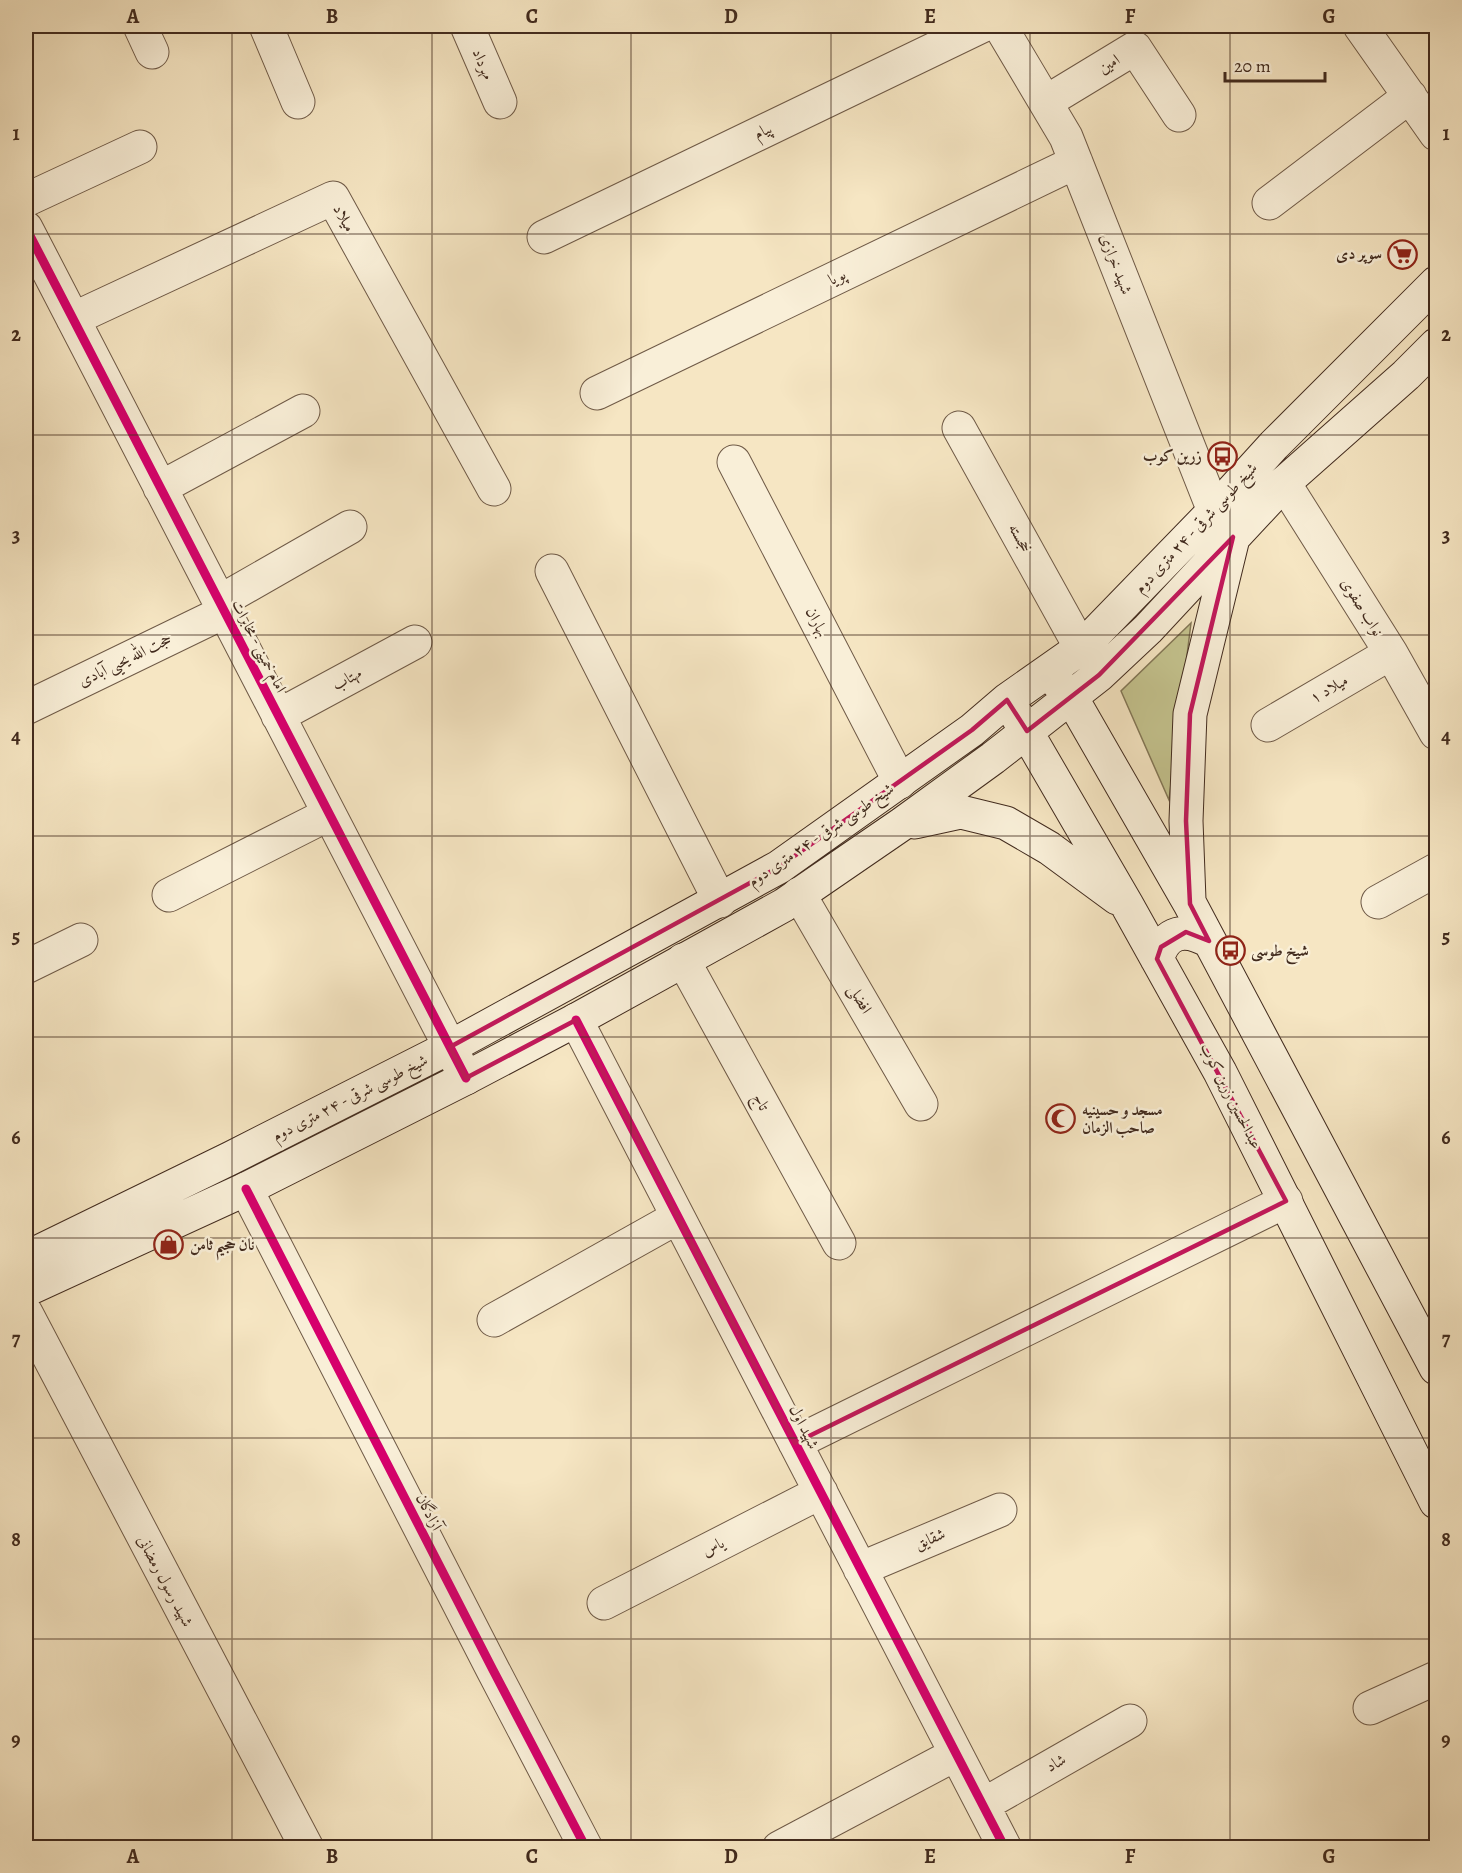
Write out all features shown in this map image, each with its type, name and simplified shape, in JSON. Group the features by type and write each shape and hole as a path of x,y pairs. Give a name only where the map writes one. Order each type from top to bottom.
{"street":[{"path":"266,26 298,102"},
{"name":"مهرداد","path":"467,26 500,102"},
{"name":"پیام","path":"544,237 982,26"},
{"name":"شهید خرازی","path":"1000,26 1066,137 1214,511"},
{"path":"1360,26 1437,134"},
{"name":"امین","path":"1046,102 1135,48 1179,115"},
{"path":"1269,203 1410,96"},
{"path":"26,200 140,147"},
{"name":"پویا","path":"597,393 1076,162"},
{"name":"میلاد","path":"73,319 333,198 494,489"},
{"name":"امام خمینی - مخابرات","path":"26,228 466,1078"},
{"name":"شیخ طوسی شرقی - ۲۴ متری دوم","path":"26,1258 221,1163 450,1047 779,867 972,730 1007,700 1081,648 1214,511 1274,445 1437,283"},
{"name":"شیخ طوسی شرقی - ۲۴ متری دوم","path":"26,1290 246,1189 466,1078 784,905 902,825 1099,675 1148,628 1284,483 1437,345"},
{"path":"160,488 303,411"},
{"name":"خجسته","path":"959,428 1081,648"},
{"name":"بهاران","path":"734,462 900,782"},
{"name":"نواب صفوی","path":"1284,483 1391,653 1437,733"},
{"name":"حجت الله یحیی آبادی","path":"26,708 222,607 350,527"},
{"path":"1190,904 1186,821 1190,714 1233,537"},
{"path":"552,571 720,901"},
{"name":"مهتاب","path":"278,716 416,642"},
{"name":"میلاد ۱","path":"1268,725 1391,653"},
{"path":"1048,673 1071,697 1190,904 1437,1368"},
{"name":"عبدالحسین زرین کوب","path":"1007,700 1127,905 1220,1072 1437,1502"},
{"path":"902,825 961,812 1006,823 1049,848 1127,905"},
{"path":"169,895 329,814"},
{"path":"1378,902 1437,870"},
{"name":"افضلی","path":"799,894 921,1104"},
{"path":"1157,959 1161,947 1171,937 1186,933 1196,934 1209,941"},
{"path":"26,967 81,940"},
{"name":"تاج","path":"683,960 839,1243"},
{"name":"شهید اول","path":"576,1020 1005,1848"},
{"name":"آزادگان","path":"246,1189 586,1848"},
{"path":"795,1443 1286,1201"},
{"path":"494,1320 678,1217"},
{"name":"شهید رسول رمضانی","path":"26,1313 307,1848"},
{"name":"یاس","path":"604,1603 821,1492"},
{"name":"شقایق","path":"860,1569 1000,1510"},
{"path":"1371,1708 1437,1678"},
{"name":"شاد","path":"983,1805 1130,1721"},
{"path":"779,1848 956,1754"}],"highlighted area":[{"path":"1233,537 1190,714 1186,821 1190,904 1209,941 1186,932 1161,947 1157,959 1286,1201 795,1443 576,1020 466,1078 450,1047 779,867 972,730 1007,700 1027,731 1099,675"}],"shaded area":[{"path":"1191,623 1169,800 1121,691"}],"cycle path":[{"path":"26,228 466,1078"},
{"path":"576,1020 1005,1848"},
{"path":"246,1189 586,1848"}],"place":[{"name":"سوپر دی","path":"1403,254"},
{"name":"زرین کوب","path":"1223,456"},
{"name":"شیخ طوسی","path":"1230,951"},
{"name":"مسجد و حسینیه صاحب الزمان","path":"1061,1119"},
{"name":"نان حجیم ثامن","path":"169,1245"}]}
